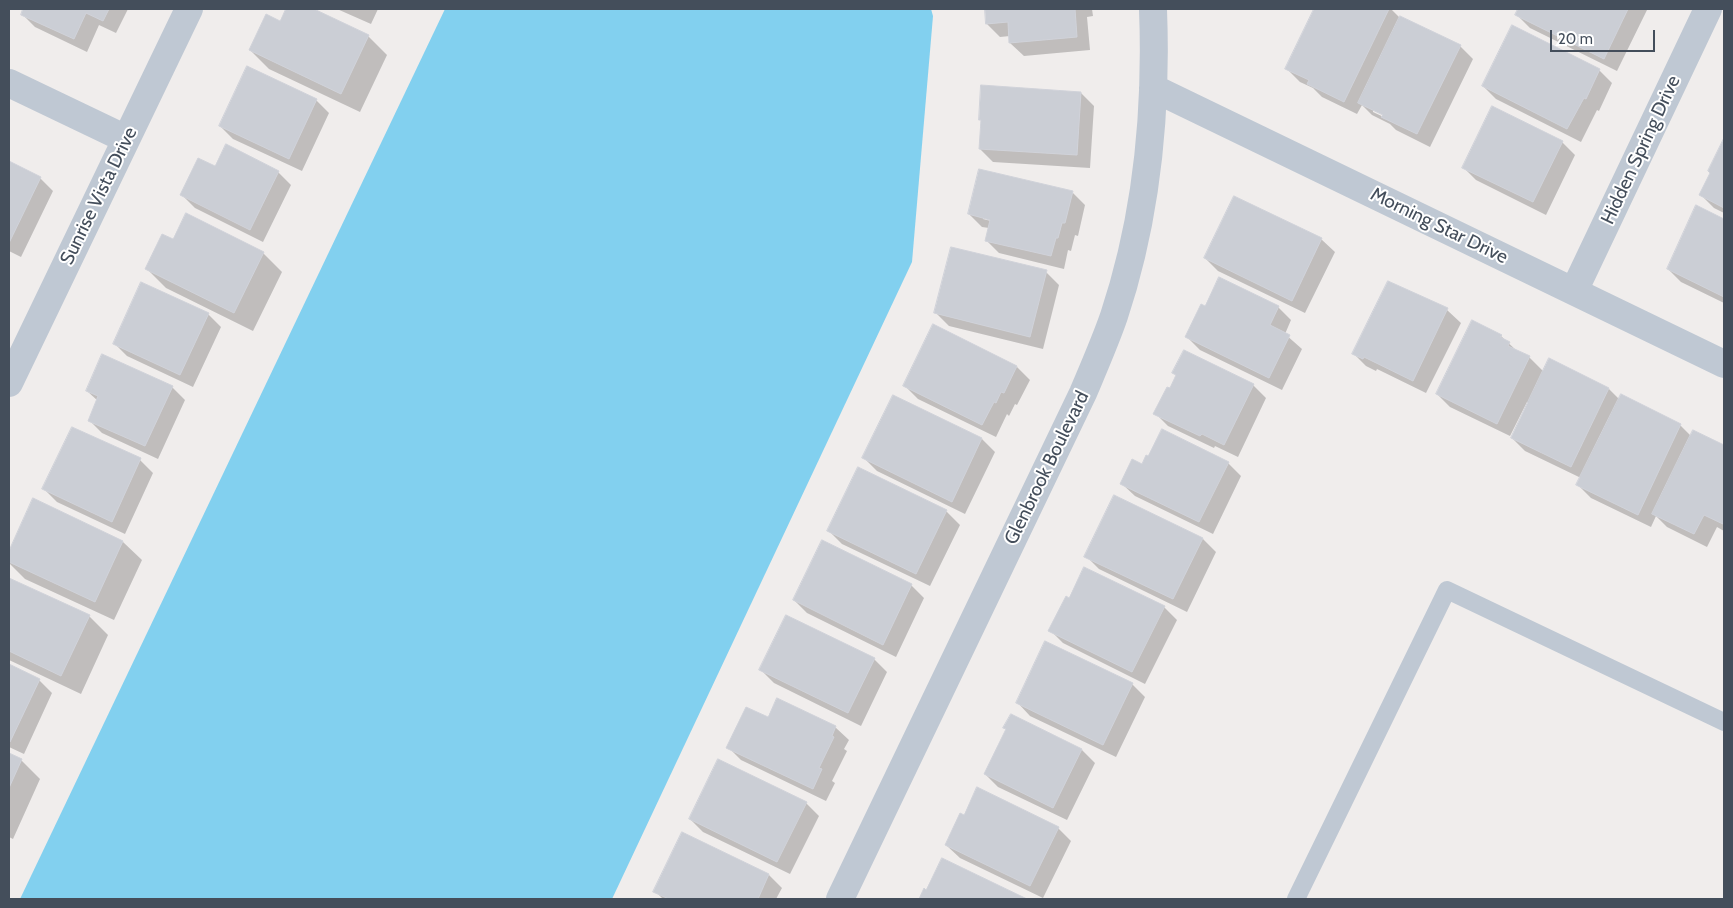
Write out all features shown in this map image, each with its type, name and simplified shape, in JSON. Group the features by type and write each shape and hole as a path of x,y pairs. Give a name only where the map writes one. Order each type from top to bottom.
{"street":[{"name":"Sunrise Vista Drive","path":"9,383 190,9"},
{"name":"Glenbrook Boulevard","path":"840,899 1100,354 1126,277 1142,204 1149,155 1153,88 1153,9"},
{"name":"Hidden Spring Drive","path":"1574,291 1708,9"},
{"path":"9,83 126,139"},
{"name":"Morning Star Drive","path":"1153,88 1724,364"}],"lane":[{"path":"1296,899 1447,590 1724,722"}],"water":[{"path":"445,9 931,9 933,16 912,262 612,899 20,899"}],"building":[{"path":"23,9 109,9 103,21 86,13 74,39 21,15"},
{"path":"286,9 314,9 369,35 341,94 249,50 266,14 280,21"},
{"path":"985,9 1075,9 1077,37 1009,43 1008,22 986,24"},
{"path":"1314,9 1389,9 1344,102 1307,84 1309,80 1285,69"},
{"path":"1518,9 1628,9 1604,59 1515,15"},
{"path":"1400,16 1461,45 1417,134 1381,117 1383,115 1358,103"},
{"path":"1512,25 1600,69 1586,99 1584,98 1567,129 1482,86"},
{"path":"247,66 317,99 289,159 219,126"},
{"path":"981,85 1081,92 1077,155 979,149"},
{"path":"1492,106 1563,141 1533,202 1462,168"},
{"path":"1724,138 1724,208 1699,195"},
{"path":"226,144 279,171 250,230 180,195 198,158 215,166"},
{"path":"9,161 41,177 9,243"},
{"path":"979,169 1073,191 1065,223 1062,223 1051,256 985,241 990,220 968,214"},
{"path":"1234,196 1322,238 1292,301 1204,258"},
{"path":"1696,205 1724,219 1724,297 1667,269"},
{"path":"186,213 264,252 234,313 145,269 162,234 173,239"},
{"path":"951,247 1047,270 1030,337 934,313"},
{"path":"1219,277 1279,306 1270,325 1290,335 1269,378 1185,337 1201,304 1205,306"},
{"path":"1388,281 1448,308 1413,381 1364,357 1363,359 1352,354"},
{"path":"141,282 209,313 180,375 113,344"},
{"path":"1472,320 1502,335 1500,337 1510,342 1508,346 1530,356 1497,424 1436,394"},
{"path":"933,324 1017,366 1004,393 1001,392 996,403 994,402 982,425 903,386"},
{"path":"1184,350 1254,384 1224,445 1153,414 1167,387 1170,388 1176,375 1172,373"},
{"path":"102,354 173,386 145,446 88,421 98,396 86,391"},
{"path":"1549,358 1609,388 1571,467 1511,438"},
{"path":"1621,394 1681,424 1638,515 1576,485"},
{"path":"893,395 982,438 952,502 862,458"},
{"path":"72,427 141,458 112,522 42,489"},
{"path":"1162,429 1229,462 1199,522 1120,484 1132,459 1142,464"},
{"path":"1693,430 1724,445 1723,524 1704,515 1694,534 1652,514"},
{"path":"858,467 947,510 916,574 827,531"},
{"path":"1114,495 1203,538 1173,599 1084,557"},
{"path":"33,498 123,541 95,602 9,562 9,551"},
{"path":"822,540 912,584 883,645 793,600"},
{"path":"1084,567 1165,606 1132,672 1048,631 1066,596 1069,598"},
{"path":"9,578 90,615 61,676 9,651"},
{"path":"786,615 875,658 848,713 759,670"},
{"path":"1045,641 1133,683 1103,745 1016,703"},
{"path":"9,664 40,679 10,742 9,741"},
{"path":"777,698 836,726 832,736 834,737 819,768 822,769 813,789 726,748 746,707 768,717"},
{"path":"1011,714 1082,749 1053,808 984,774 1006,729 1003,728"},
{"path":"9,753 22,759 9,788"},
{"path":"718,759 807,802 777,862 689,819"},
{"path":"977,787 1059,827 1030,886 945,845 960,813 964,815"},
{"path":"682,832 769,874 758,899 669,899 653,892"},
{"path":"942,858 1027,899 919,899 924,888 926,890"}]}
